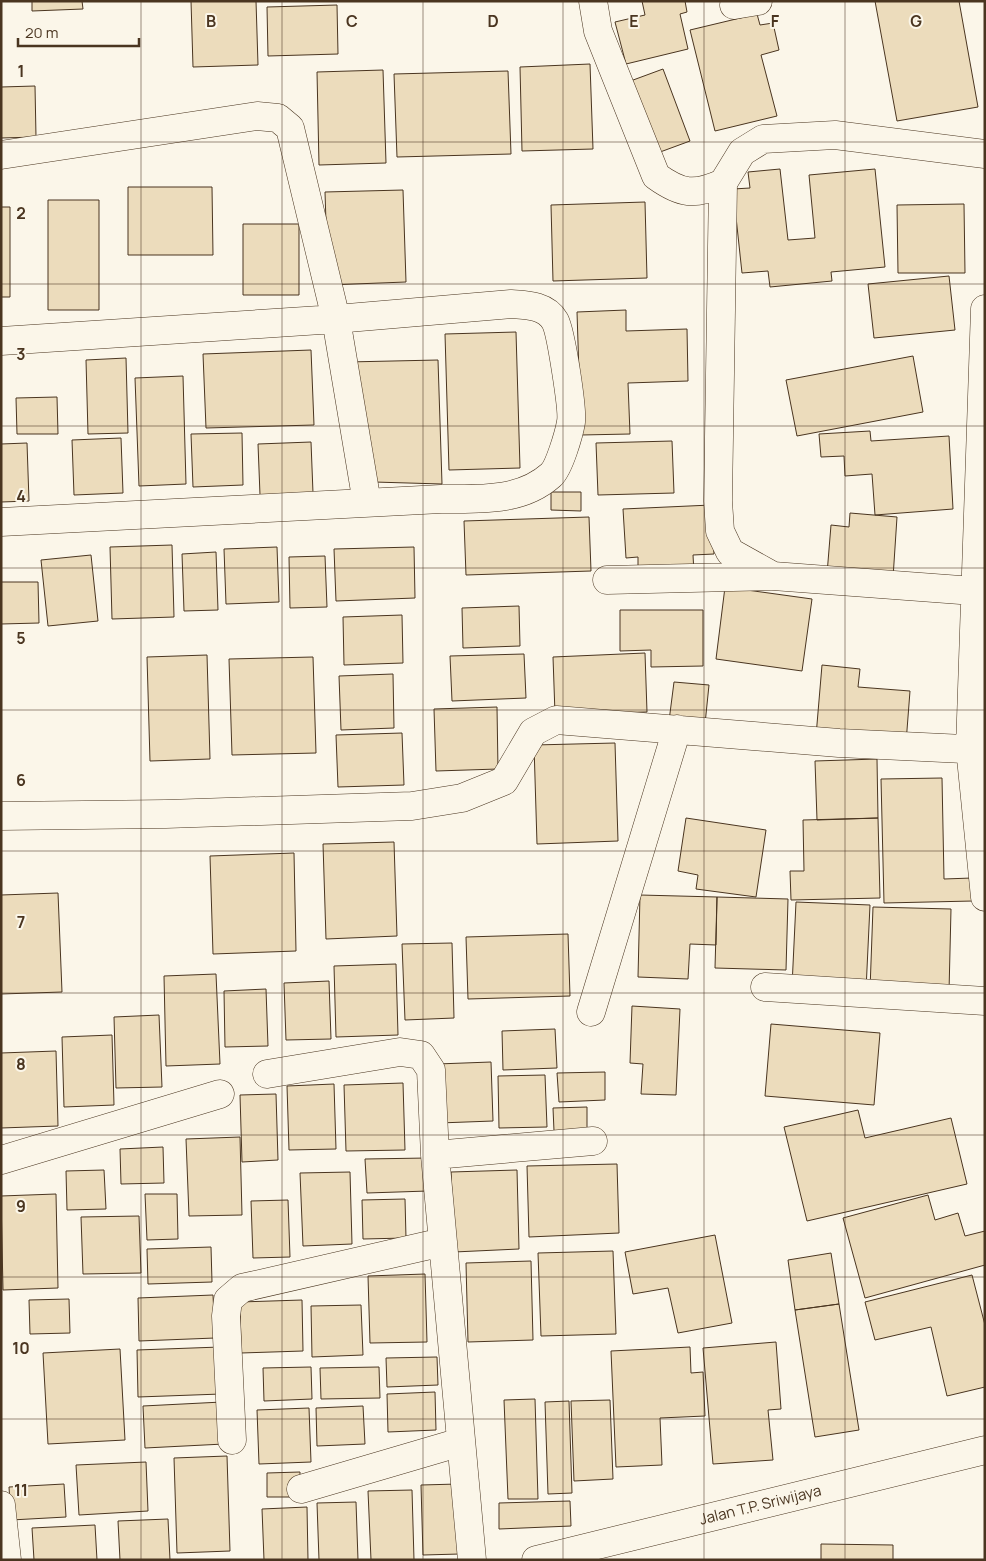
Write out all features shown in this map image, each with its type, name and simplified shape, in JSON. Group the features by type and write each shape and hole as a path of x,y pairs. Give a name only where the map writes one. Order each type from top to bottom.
{"street":[{"path":"593,1 598,31 656,176 675,190 696,192 723,184"},
{"path":"1,155 257,116 278,118 290,128 336,319 367,503"},
{"path":"773,576 730,552 720,531 718,501 723,184 742,152 763,139 835,135 985,154"},
{"path":"1,341 336,319 511,304 537,306 555,320 563,349 572,421 563,451 552,474 526,490 495,498 1,522"},
{"path":"985,309 982,441 974,591 978,749 985,897"},
{"path":"607,580 773,576 974,591"},
{"path":"1,816 166,814 412,806 462,798 504,781 532,732 556,720 839,743 978,749"},
{"path":"590,1012 677,729"},
{"path":"765,986 985,1001"},
{"path":"267,1074 400,1052 420,1055 431,1070 435,1155 472,1560"},
{"path":"1,1160 220,1094"},
{"path":"435,1155 593,1141"},
{"path":"232,1440 226,1316 228,1300 242,1288 443,1242"},
{"path":"301,1489 461,1442"},
{"name":"Jalan T.P. Sriwijaya","path":"536,1560 579,1555 985,1450"},
{"path":"1,1505 7,1560"}],"building":[{"path":"32,1 82,1 83,9 32,11"},
{"path":"191,1 256,1 258,65 193,67"},
{"path":"642,1 685,1 687,12 680,14 688,49 626,64 615,22 645,15"},
{"path":"875,1 959,1 978,107 897,121"},
{"path":"337,5 338,54 268,56 267,7"},
{"path":"757,14 760,25 773,23 779,50 761,55 777,116 715,131 690,30"},
{"path":"590,64 593,149 522,151 520,67"},
{"path":"663,69 690,141 652,155 625,83"},
{"path":"383,70 386,163 319,165 317,72"},
{"path":"508,71 511,154 397,157 394,74"},
{"path":"35,86 36,137 1,138 1,87"},
{"path":"780,169 788,240 815,238 809,175 875,169 885,267 831,272 832,281 770,287 768,271 742,273 733,189 750,188 748,172"},
{"path":"128,187 212,187 213,255 128,255"},
{"path":"403,190 406,282 328,285 325,192"},
{"path":"48,200 99,200 99,310 48,310"},
{"path":"645,202 647,278 553,281 551,205"},
{"path":"964,204 965,273 898,273 897,205"},
{"path":"1,207 10,207 10,297 1,297"},
{"path":"243,224 299,224 299,295 243,295"},
{"path":"949,276 955,330 874,338 868,284"},
{"path":"626,310 626,331 687,329 688,381 628,383 630,434 581,435 577,312"},
{"path":"516,332 520,468 449,470 445,334"},
{"path":"311,350 314,425 206,428 203,354"},
{"path":"913,356 923,412 797,436 786,380"},
{"path":"126,358 128,433 88,434 86,360"},
{"path":"438,360 442,484 374,482 347,362"},
{"path":"183,376 186,484 139,486 135,378"},
{"path":"57,397 58,434 17,434 16,398"},
{"path":"870,431 871,441 949,436 953,509 875,515 872,474 845,476 844,456 821,457 819,434"},
{"path":"242,433 243,485 193,487 191,434"},
{"path":"121,438 123,493 74,495 72,440"},
{"path":"672,441 674,493 598,495 596,443"},
{"path":"311,442 313,493 260,495 258,444"},
{"path":"27,443 29,501 1,502 1,444"},
{"path":"551,492 581,492 581,511 551,510"},
{"path":"711,505 714,554 693,555 694,573 638,576 638,557 626,558 623,509"},
{"path":"850,513 897,517 893,578 827,574 831,525 849,527"},
{"path":"589,517 591,571 466,575 464,521"},
{"path":"172,545 174,617 112,619 110,547"},
{"path":"277,547 279,602 226,604 224,549"},
{"path":"414,547 415,598 336,601 334,549"},
{"path":"216,552 218,610 184,611 182,554"},
{"path":"91,555 98,621 48,626 41,560"},
{"path":"325,556 327,607 290,608 289,557"},
{"path":"1,582 38,582 39,623 1,624"},
{"path":"725,587 812,599 802,671 716,659"},
{"path":"519,606 520,646 463,648 462,608"},
{"path":"620,610 703,610 703,666 651,667 651,650 620,651"},
{"path":"402,615 403,663 344,665 343,617"},
{"path":"645,653 647,712 555,714 553,657"},
{"path":"524,654 526,698 452,701 450,656"},
{"path":"207,655 210,759 150,761 147,657"},
{"path":"313,657 316,753 232,755 229,659"},
{"path":"822,665 860,669 858,687 910,691 906,743 816,736"},
{"path":"393,674 394,728 341,730 339,676"},
{"path":"674,682 709,685 705,724 669,721"},
{"path":"497,707 498,769 436,771 434,709"},
{"path":"402,733 404,785 338,787 336,735"},
{"path":"615,743 618,841 537,844 534,745"},
{"path":"877,759 878,818 817,820 815,761"},
{"path":"942,778 944,879 972,878 973,901 884,903 881,779"},
{"path":"686,818 766,830 756,897 696,889 698,875 678,871"},
{"path":"878,818 880,898 791,900 790,871 804,871 803,820"},
{"path":"394,842 397,936 326,939 323,844"},
{"path":"294,853 296,951 213,954 210,856"},
{"path":"58,893 62,992 1,994 1,895"},
{"path":"640,895 717,897 716,945 690,944 688,979 638,977"},
{"path":"717,897 788,899 786,970 715,968"},
{"path":"796,902 870,905 866,990 792,986"},
{"path":"873,907 951,909 949,992 870,990"},
{"path":"568,934 570,996 468,999 466,937"},
{"path":"452,943 454,1018 405,1020 402,944"},
{"path":"396,964 398,1035 336,1037 334,966"},
{"path":"216,974 220,1064 166,1066 164,976"},
{"path":"329,981 331,1039 286,1040 284,983"},
{"path":"266,989 268,1046 225,1047 224,991"},
{"path":"632,1006 680,1009 676,1095 641,1094 643,1064 630,1063"},
{"path":"159,1015 162,1087 116,1088 114,1017"},
{"path":"771,1024 880,1033 874,1105 765,1096"},
{"path":"555,1029 557,1068 503,1070 502,1031"},
{"path":"112,1035 114,1105 64,1107 62,1037"},
{"path":"56,1051 58,1126 1,1128 1,1053"},
{"path":"491,1062 493,1121 439,1123 437,1064"},
{"path":"605,1072 605,1100 559,1102 557,1073"},
{"path":"545,1075 547,1127 499,1128 498,1076"},
{"path":"403,1083 405,1150 346,1151 344,1085"},
{"path":"334,1084 336,1149 289,1150 287,1086"},
{"path":"276,1094 278,1160 242,1162 240,1095"},
{"path":"587,1107 587,1130 554,1131 553,1108"},
{"path":"858,1110 865,1138 951,1118 967,1184 807,1221 784,1127"},
{"path":"240,1137 242,1215 189,1216 186,1139"},
{"path":"163,1147 164,1183 121,1184 120,1149"},
{"path":"427,1158 428,1191 367,1193 365,1159"},
{"path":"617,1164 619,1233 529,1237 527,1166"},
{"path":"104,1170 106,1209 67,1210 66,1171"},
{"path":"517,1170 519,1249 454,1252 451,1172"},
{"path":"350,1172 352,1244 303,1246 300,1173"},
{"path":"56,1194 58,1288 3,1290 1,1196"},
{"path":"145,1194 177,1194 178,1239 147,1240"},
{"path":"928,1195 935,1220 958,1213 965,1236 985,1231 985,1265 865,1298 843,1218"},
{"path":"405,1199 406,1238 363,1239 362,1200"},
{"path":"288,1200 290,1257 253,1258 251,1201"},
{"path":"139,1216 141,1273 83,1274 81,1217"},
{"path":"715,1235 732,1323 678,1333 668,1288 633,1294 625,1252"},
{"path":"211,1247 212,1282 148,1284 147,1249"},
{"path":"613,1251 616,1334 541,1336 538,1253"},
{"path":"831,1253 839,1304 795,1310 788,1260"},
{"path":"531,1261 533,1340 468,1342 466,1263"},
{"path":"425,1274 427,1342 370,1343 368,1276"},
{"path":"972,1275 985,1325 985,1387 947,1396 931,1327 875,1340 865,1302"},
{"path":"213,1295 215,1338 139,1341 138,1298"},
{"path":"69,1299 70,1333 30,1334 29,1300"},
{"path":"302,1300 303,1351 241,1353 240,1302"},
{"path":"839,1304 859,1430 815,1437 795,1310"},
{"path":"361,1305 363,1355 312,1357 311,1306"},
{"path":"776,1342 781,1409 768,1410 773,1460 713,1464 703,1348"},
{"path":"220,1347 221,1394 138,1397 137,1350"},
{"path":"690,1347 691,1373 703,1372 705,1416 660,1418 662,1465 616,1467 611,1351"},
{"path":"120,1349 125,1440 48,1444 43,1353"},
{"path":"437,1357 438,1385 387,1387 386,1358"},
{"path":"311,1367 312,1399 264,1401 263,1368"},
{"path":"379,1367 380,1398 321,1399 320,1368"},
{"path":"435,1392 436,1430 388,1432 387,1394"},
{"path":"535,1399 538,1499 508,1499 504,1400"},
{"path":"610,1400 613,1479 574,1481 571,1401"},
{"path":"569,1401 572,1493 548,1494 545,1402"},
{"path":"222,1402 224,1444 145,1448 143,1406"},
{"path":"363,1406 365,1444 317,1446 316,1408"},
{"path":"309,1408 311,1462 259,1464 257,1410"},
{"path":"227,1456 230,1551 177,1553 174,1458"},
{"path":"146,1462 148,1511 79,1515 76,1465"},
{"path":"300,1472 300,1497 267,1497 267,1473"},
{"path":"64,1484 66,1517 11,1520 9,1487"},
{"path":"458,1484 460,1554 423,1555 421,1485"},
{"path":"412,1490 414,1560 371,1560 368,1491"},
{"path":"570,1501 571,1526 499,1529 499,1503"},
{"path":"356,1502 358,1560 319,1560 317,1503"},
{"path":"307,1507 308,1560 264,1560 262,1509"},
{"path":"168,1519 170,1560 120,1560 118,1521"},
{"path":"95,1525 97,1560 34,1560 32,1528"},
{"path":"821,1544 893,1545 893,1560 821,1560"}]}
